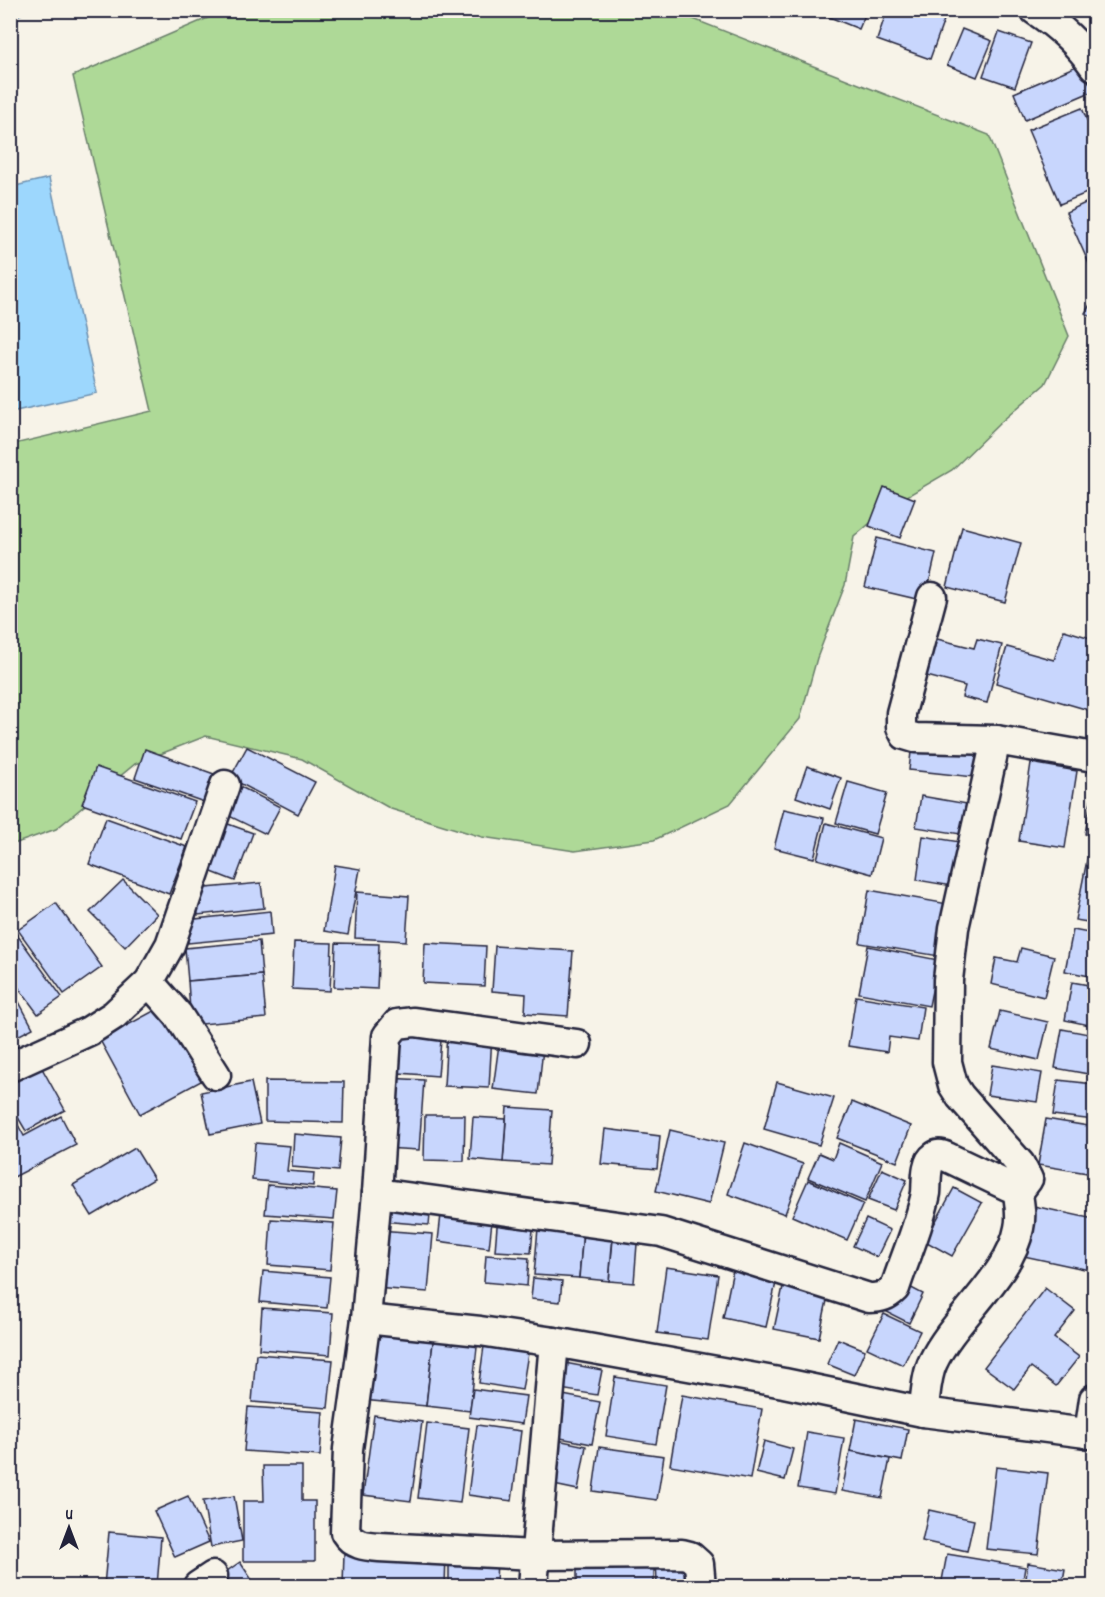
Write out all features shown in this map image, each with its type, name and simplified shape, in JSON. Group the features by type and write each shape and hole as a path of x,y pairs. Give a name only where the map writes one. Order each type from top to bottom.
{"street":[{"path":"1035,10 1079,45 1095,66"},
{"path":"932,597 901,713 902,731 905,735 915,738 996,740 1095,757"},
{"path":"377,1192 661,1232 869,1298 880,1298 888,1294 895,1288 922,1207 929,1163 933,1157 941,1155 947,1157 1008,1186 1022,1187 1028,1182 1026,1172 960,1096 953,1085 947,1062 948,980 954,928 996,740"},
{"path":"10,1067 89,1032 114,1015 149,982 170,945 225,785"},
{"path":"149,982 178,1015 216,1075"},
{"path":"577,1044 414,1022 397,1024 387,1036 366,1319 348,1449 345,1532 359,1545 379,1548 534,1555 690,1556 699,1564 701,1587"},
{"path":"923,1412 932,1364 949,1337 1006,1262 1015,1245 1020,1228 1017,1187"},
{"path":"366,1319 554,1341 784,1383 923,1412 1092,1434 1095,1399"},
{"path":"533,1587 554,1341"}],"green space":[{"path":"224,11 673,11 989,135 1069,336 1045,384 1001,422 952,470 890,506 854,537 845,585 817,658 800,719 730,804 654,840 575,851 482,837 391,809 302,759 206,736 135,764 56,829 11,845 10,445 152,411 73,76"}],"water":[{"path":"49,178 97,393 11,412 11,187"}],"building":[{"path":"795,10 814,10 812,17"},
{"path":"829,10 867,10 859,29 827,16"},
{"path":"887,10 917,10 944,20 930,59 877,40"},
{"path":"1094,24 1094,47 1084,38"},
{"path":"962,29 992,41 977,77 947,65"},
{"path":"999,32 1031,43 1015,87 983,76"},
{"path":"1081,64 1093,91 1025,120 1014,93"},
{"path":"1082,108 1094,138 1094,190 1060,204 1028,130"},
{"path":"1094,199 1094,275 1066,212"},
{"path":"1094,298 1094,319 1085,313"},
{"path":"884,487 915,499 900,538 869,526"},
{"path":"962,527 1021,543 1005,602 947,587"},
{"path":"877,538 936,553 925,601 865,587"},
{"path":"1064,630 1094,639 1092,711 996,683 1007,647 1054,660"},
{"path":"933,638 974,648 977,639 1002,645 987,703 962,697 965,686 923,675"},
{"path":"912,743 977,751 974,777 909,770"},
{"path":"247,747 315,782 298,814 230,778"},
{"path":"145,749 214,774 204,802 135,778"},
{"path":"1031,763 1077,771 1065,848 1019,841"},
{"path":"807,766 841,778 830,809 796,797"},
{"path":"96,767 195,802 181,839 82,804"},
{"path":"848,782 887,793 875,834 836,823"},
{"path":"237,785 280,807 266,834 223,813"},
{"path":"1094,785 1094,836 1085,834"},
{"path":"921,796 979,806 973,836 916,827"},
{"path":"784,809 824,818 814,858 774,848"},
{"path":"106,818 187,847 169,894 89,864"},
{"path":"217,820 253,833 235,881 199,867"},
{"path":"826,823 881,838 872,874 817,859"},
{"path":"923,836 960,842 952,886 917,880"},
{"path":"1087,860 1094,862 1094,923 1075,920"},
{"path":"335,865 360,869 348,935 324,931"},
{"path":"123,880 157,914 125,947 90,912"},
{"path":"261,883 264,908 198,915 195,889"},
{"path":"869,890 948,904 939,956 860,943"},
{"path":"357,892 409,896 406,941 355,938"},
{"path":"56,903 102,967 64,994 18,930"},
{"path":"270,911 272,935 188,943 186,920"},
{"path":"1073,930 1094,934 1094,977 1065,971"},
{"path":"15,932 62,997 38,1014 10,976 10,935"},
{"path":"259,941 262,975 188,981 185,948"},
{"path":"294,942 332,943 330,991 292,989"},
{"path":"336,943 379,944 377,989 334,987"},
{"path":"425,943 486,946 484,986 423,983"},
{"path":"495,946 573,951 568,1016 525,1013 526,994 492,991"},
{"path":"868,946 938,960 929,1006 859,993"},
{"path":"1021,948 1054,956 1044,997 991,984 996,958 1017,962"},
{"path":"262,975 266,1018 191,1025 188,981"},
{"path":"1072,982 1094,986 1094,1026 1065,1020"},
{"path":"10,985 33,1028 10,1040"},
{"path":"856,996 923,1007 918,1041 889,1037 887,1052 848,1046"},
{"path":"163,1006 203,1080 140,1114 100,1040"},
{"path":"1000,1011 1048,1022 1039,1060 991,1049"},
{"path":"403,1026 442,1028 438,1076 399,1073"},
{"path":"1062,1029 1094,1035 1094,1075 1055,1068"},
{"path":"447,1032 492,1035 489,1088 444,1086"},
{"path":"499,1044 543,1049 538,1094 493,1089"},
{"path":"38,1061 65,1110 26,1131 10,1104 10,1076"},
{"path":"992,1065 1042,1073 1037,1102 987,1095"},
{"path":"387,1078 424,1080 419,1150 383,1148"},
{"path":"1058,1080 1094,1084 1094,1120 1053,1115"},
{"path":"265,1081 344,1082 343,1123 265,1121"},
{"path":"251,1082 260,1124 210,1134 201,1092"},
{"path":"777,1082 834,1098 819,1145 764,1129"},
{"path":"852,1102 911,1126 897,1162 837,1138"},
{"path":"507,1107 552,1110 548,1165 503,1162"},
{"path":"10,1110 24,1136 61,1116 76,1145 10,1179"},
{"path":"425,1115 465,1115 464,1161 424,1160"},
{"path":"473,1117 506,1119 503,1162 470,1159"},
{"path":"1046,1119 1094,1127 1094,1174 1038,1165"},
{"path":"605,1129 660,1136 657,1169 601,1164"},
{"path":"670,1130 724,1143 709,1204 656,1191"},
{"path":"294,1134 341,1138 338,1171 292,1167"},
{"path":"255,1143 290,1146 287,1171 314,1173 313,1186 252,1180"},
{"path":"745,1143 803,1164 785,1214 728,1194"},
{"path":"839,1143 882,1162 865,1202 808,1178 819,1153 833,1159"},
{"path":"135,1148 154,1179 92,1216 73,1185"},
{"path":"882,1169 907,1180 894,1210 868,1200"},
{"path":"808,1180 863,1204 847,1240 792,1216"},
{"path":"268,1185 337,1191 334,1219 265,1214"},
{"path":"954,1188 982,1203 952,1256 925,1241"},
{"path":"384,1200 431,1204 429,1225 381,1221"},
{"path":"1029,1205 1094,1219 1094,1271 1019,1255"},
{"path":"442,1206 493,1212 489,1248 438,1241"},
{"path":"498,1214 534,1217 531,1253 495,1251"},
{"path":"271,1219 334,1223 330,1270 268,1265"},
{"path":"866,1219 890,1230 877,1257 853,1246"},
{"path":"538,1228 583,1232 579,1278 534,1275"},
{"path":"614,1229 638,1231 634,1283 609,1281"},
{"path":"378,1230 433,1234 428,1292 374,1288"},
{"path":"583,1232 613,1235 609,1281 579,1278"},
{"path":"486,1255 529,1258 527,1286 484,1282"},
{"path":"734,1265 778,1274 766,1327 723,1318"},
{"path":"666,1267 718,1275 708,1340 657,1333"},
{"path":"263,1271 330,1277 327,1308 260,1302"},
{"path":"533,1278 562,1281 560,1302 531,1299"},
{"path":"784,1282 829,1291 819,1338 774,1329"},
{"path":"900,1282 923,1294 909,1323 885,1311"},
{"path":"1045,1288 1075,1311 1054,1338 1079,1357 1056,1386 1031,1367 1014,1389 984,1367"},
{"path":"262,1308 333,1313 330,1355 259,1349"},
{"path":"884,1314 920,1331 903,1365 867,1348"},
{"path":"369,1326 434,1333 426,1406 362,1400"},
{"path":"434,1333 478,1338 470,1411 426,1406"},
{"path":"838,1339 865,1350 854,1375 827,1364"},
{"path":"484,1346 528,1353 522,1390 479,1383"},
{"path":"256,1354 333,1360 328,1408 252,1402"},
{"path":"565,1363 602,1370 597,1395 560,1389"},
{"path":"615,1377 666,1385 656,1444 606,1436"},
{"path":"473,1389 526,1396 522,1424 469,1417"},
{"path":"563,1395 600,1402 592,1444 555,1437"},
{"path":"682,1395 762,1409 750,1479 670,1465"},
{"path":"248,1407 323,1412 320,1456 244,1451"},
{"path":"374,1415 422,1422 411,1501 363,1495"},
{"path":"856,1419 908,1429 902,1461 850,1451"},
{"path":"427,1423 469,1428 460,1503 418,1498"},
{"path":"477,1425 521,1431 512,1501 468,1495"},
{"path":"807,1432 844,1438 835,1494 798,1488"},
{"path":"553,1439 586,1446 578,1490 544,1483"},
{"path":"764,1441 793,1449 785,1480 756,1473"},
{"path":"599,1447 664,1456 657,1500 593,1491"},
{"path":"850,1451 890,1459 882,1498 842,1491"},
{"path":"263,1466 302,1466 302,1501 315,1501 315,1561 243,1561 243,1501 264,1501"},
{"path":"996,1467 1048,1473 1038,1554 986,1549"},
{"path":"188,1496 209,1542 175,1557 154,1511"},
{"path":"234,1496 242,1541 211,1547 203,1501"},
{"path":"929,1510 974,1520 967,1551 922,1541"},
{"path":"109,1532 161,1537 157,1586 104,1586"},
{"path":"344,1552 446,1554 445,1586 343,1586"},
{"path":"449,1554 497,1555 496,1586 449,1586"},
{"path":"947,1554 1025,1567 1022,1586 941,1586"},
{"path":"687,1555 687,1586 657,1586 656,1556"},
{"path":"654,1556 654,1586 577,1586 577,1557"},
{"path":"240,1562 256,1586 222,1586 217,1578"},
{"path":"1028,1563 1065,1569 1062,1586 1025,1586"}],"waterway":[{"path":"10,15 21,10"}]}
